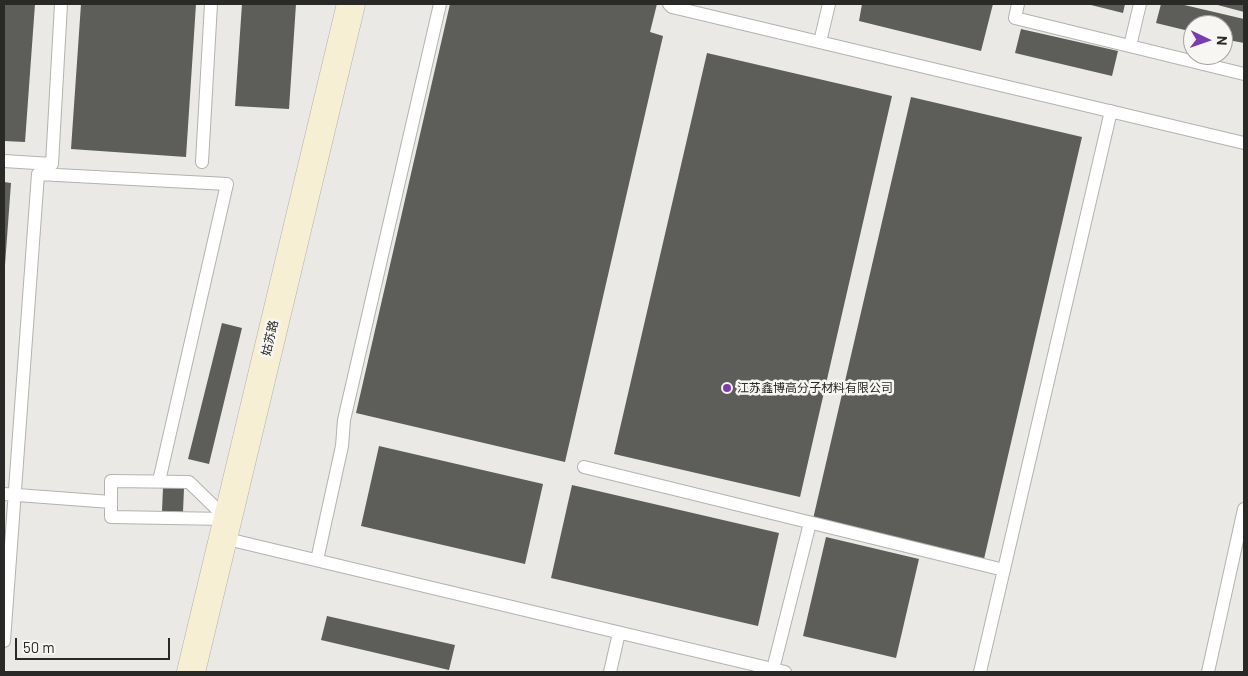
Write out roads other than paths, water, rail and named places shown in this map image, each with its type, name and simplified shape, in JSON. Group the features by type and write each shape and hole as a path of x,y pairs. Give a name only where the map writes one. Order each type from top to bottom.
{"street":[{"name":"姑苏路","path":"190,672 350,4"}],"lane":[{"path":"4,161 52,164 61,4"},
{"path":"202,162 211,4"},
{"path":"317,560 342,446 344,420 440,4"},
{"path":"669,4 672,7 1244,143"},
{"path":"820,42 829,4"},
{"path":"1018,4 1014,18 1244,74"},
{"path":"1130,46 1140,4"},
{"path":"980,672 1111,111"},
{"path":"4,640 9,494 38,174 227,184 159,481"},
{"path":"584,467 1004,570"},
{"path":"225,529 189,482 112,481 111,516 225,529 317,560 619,632 757,669 779,671 810,523"},
{"path":"9,494 111,502"},
{"path":"1208,672 1244,509"},
{"path":"610,672 619,632"}],"place":[{"name":"江苏鑫博高分子材料有限公司","path":"727,388"}]}
